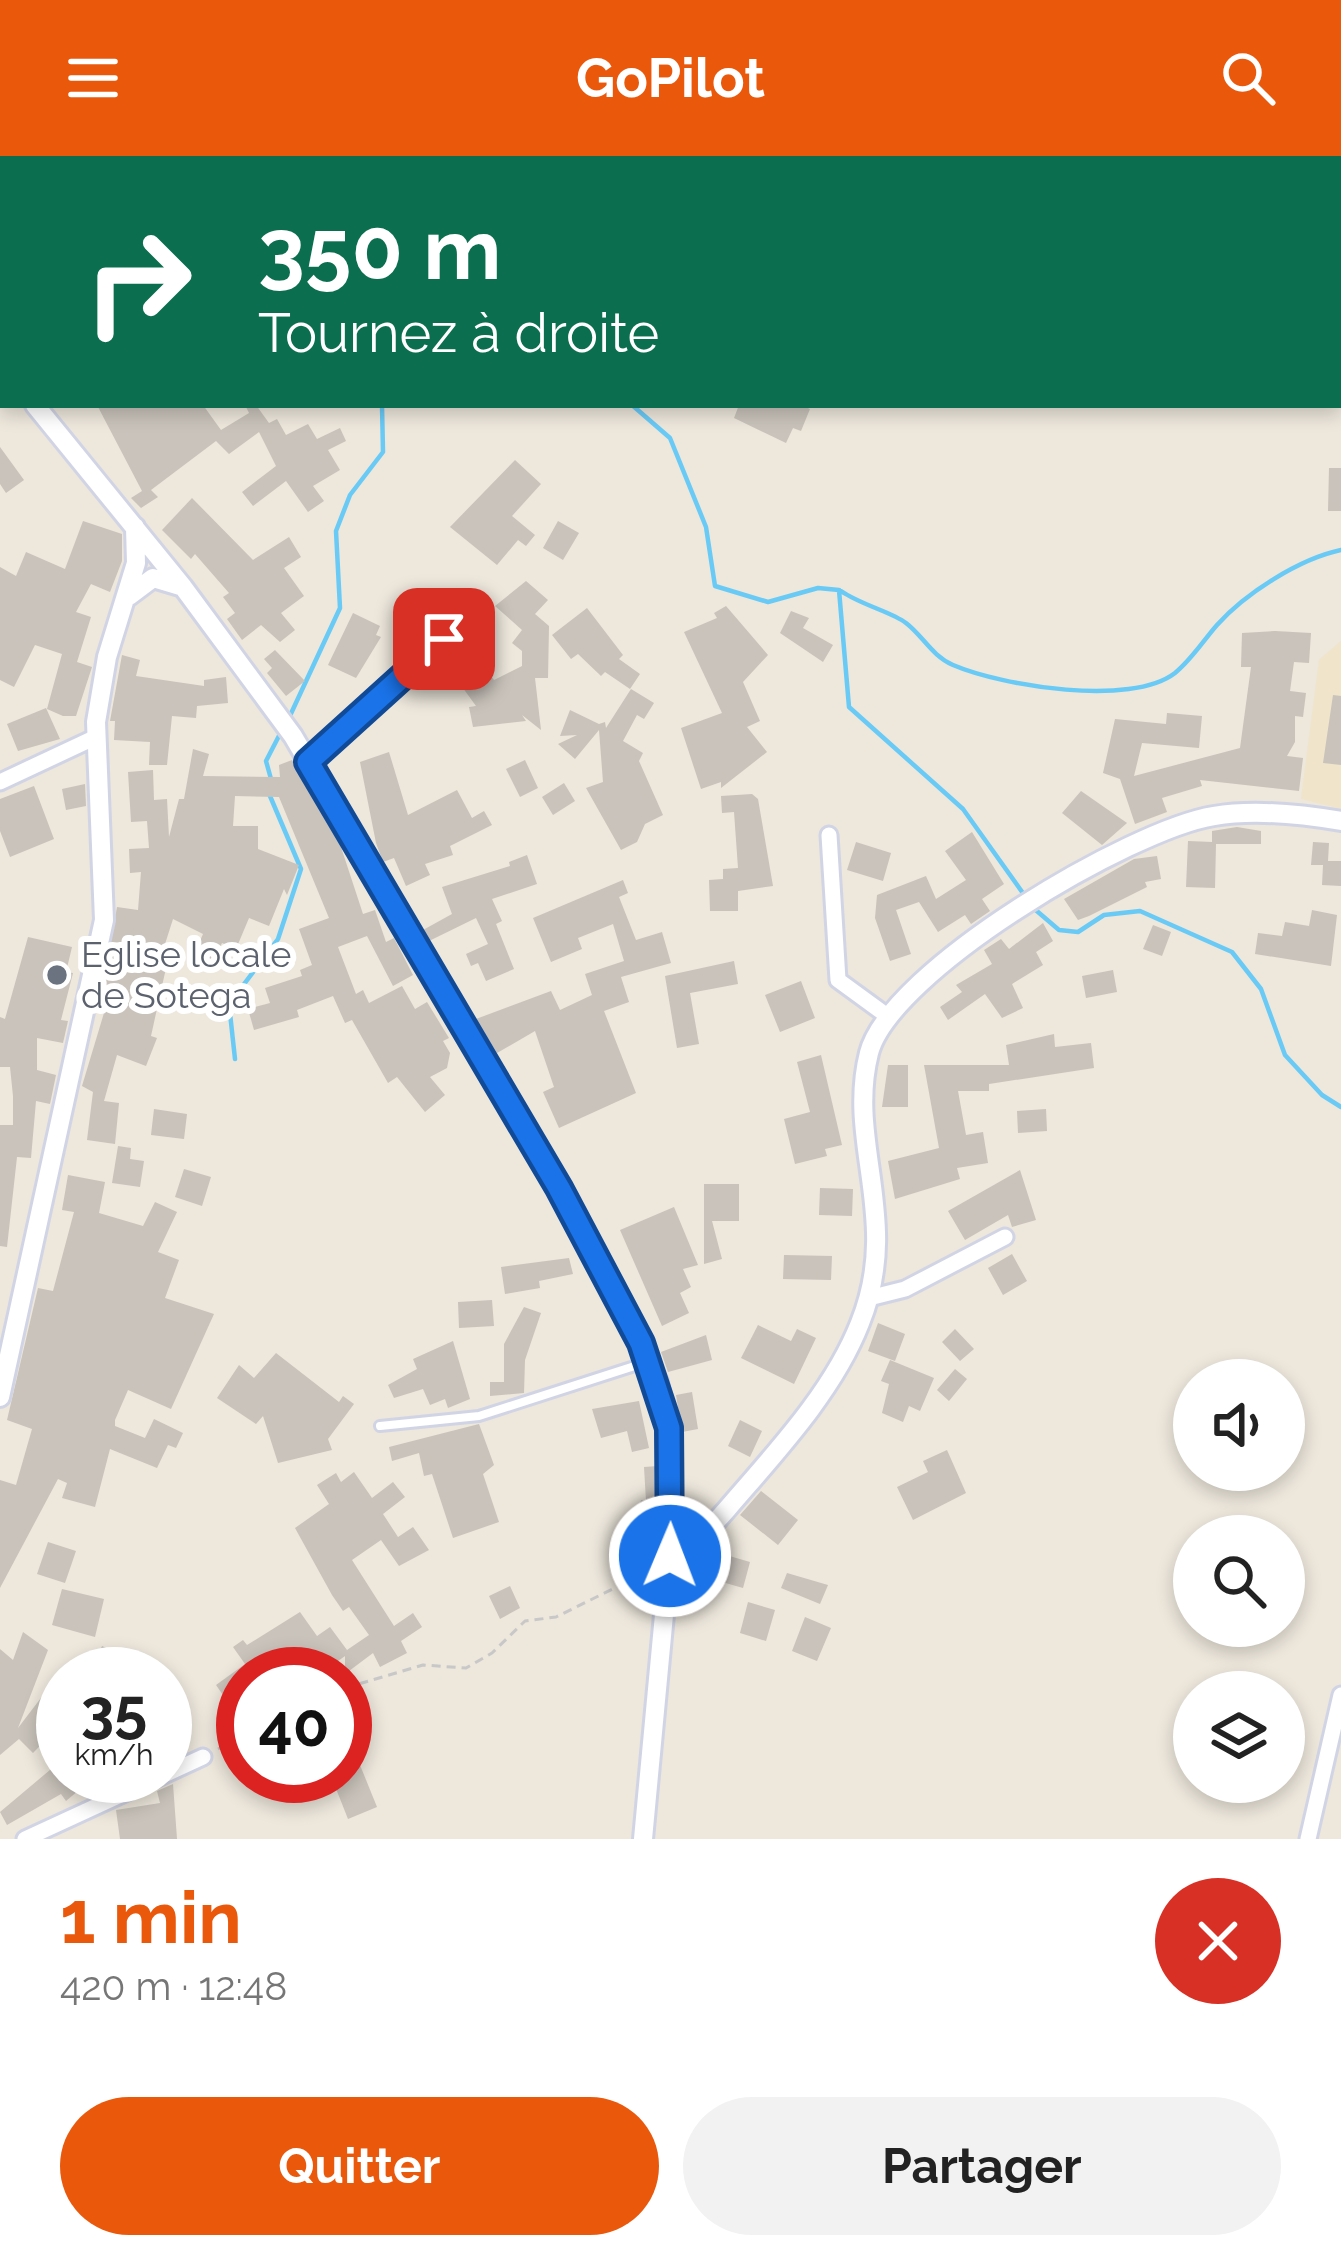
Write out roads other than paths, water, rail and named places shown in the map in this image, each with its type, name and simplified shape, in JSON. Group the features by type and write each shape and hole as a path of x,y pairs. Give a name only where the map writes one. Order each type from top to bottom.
{"street":[{"path":"37,408 280,715 559,1188 648,1361 669,1428 671,1504 643,1839"},
{"path":"0,1397 104,920 96,736 102,678 136,562 135,527"},
{"path":"123,604 141,582 153,578 183,587"},
{"path":"0,782 96,736"},
{"path":"667,1588 687,1553 827,1385 869,1298 879,1222 866,1073 886,1016 1019,910 1113,853 1212,816 1270,813 1341,821"},
{"path":"829,835 838,980 886,1016"},
{"path":"869,1298 904,1289 1005,1237"},
{"path":"671,1504 686,1531 704,1532 712,1526"},
{"path":"1307,1839 1341,1695"},
{"path":"26,1839 203,1756"}],"lane":[{"path":"308,762 444,639"},
{"path":"380,1426 479,1416 648,1361"}],"waterway":[{"path":"288,720 340,608 336,531 350,495 383,452 382,408"},
{"path":"635,408 670,438 706,527 715,586 768,602 818,588 839,590 849,707 963,809 1025,896"},
{"path":"841,591 900,619 946,661 975,673 1066,690 1129,689 1175,673 1229,613 1274,579 1341,550"},
{"path":"271,779 266,761 282,730"},
{"path":"235,1059 229,1004 278,939 301,869 270,796"},
{"path":"1031,906 1059,930 1078,932 1104,915 1140,911 1232,952 1261,989 1285,1055 1322,1095 1341,1107"}],"place":[{"name":"Eglise locale de Sotega","path":"57,975"}]}
